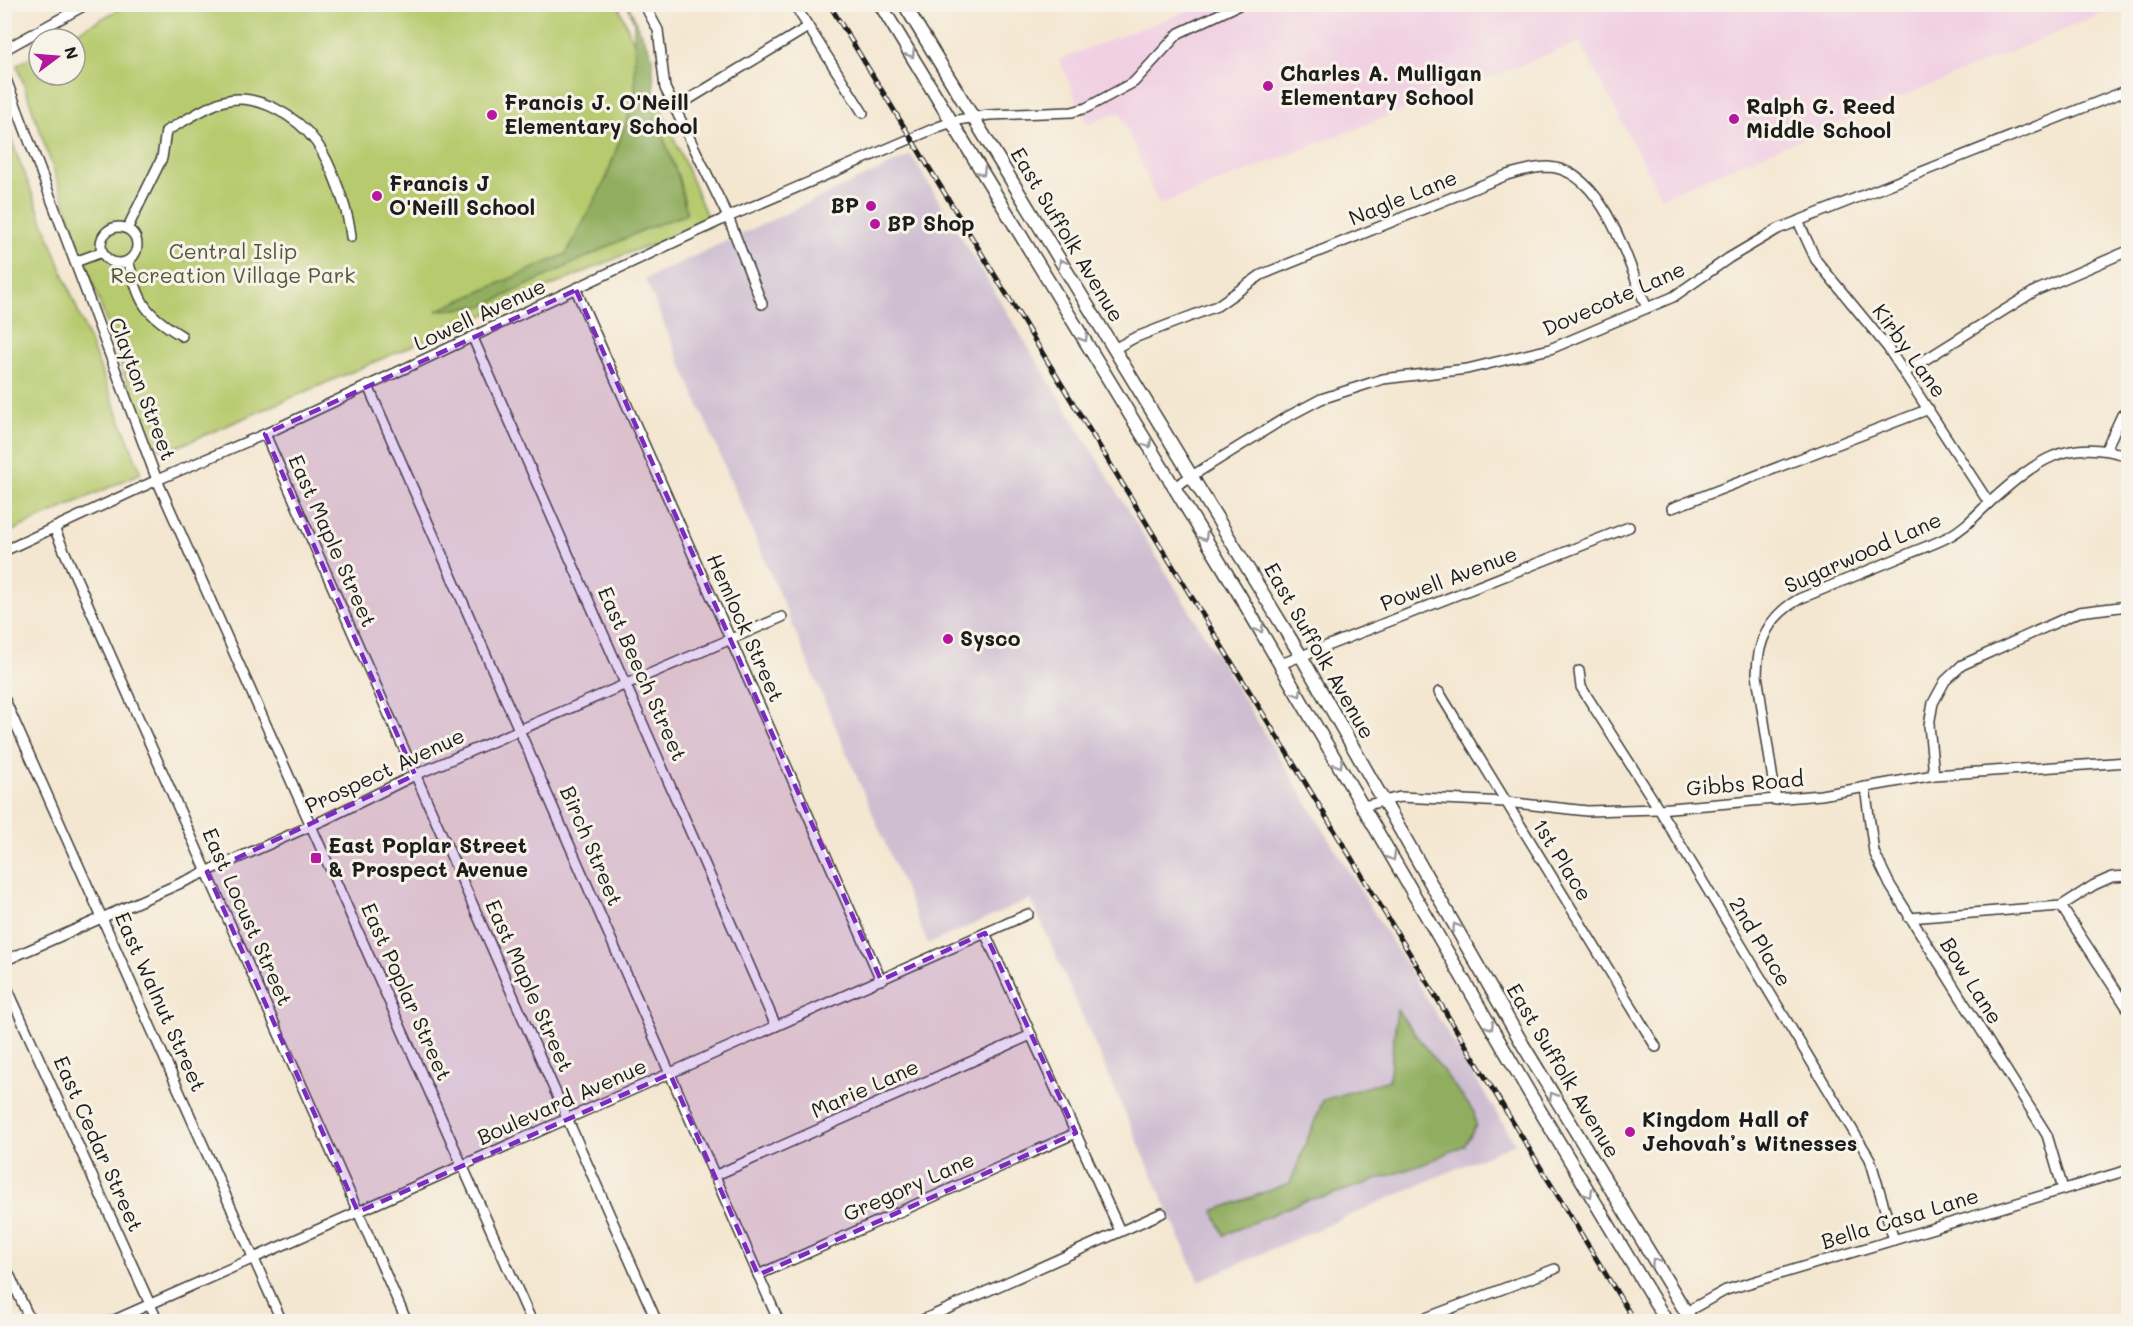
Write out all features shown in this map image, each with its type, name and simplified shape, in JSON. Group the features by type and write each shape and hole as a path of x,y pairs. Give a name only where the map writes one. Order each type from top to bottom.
{"main road":[{"name":"East Suffolk Avenue","path":"880,4 1281,664 1530,1094 1667,1322"},
{"name":"East Suffolk Avenue","path":"904,4 1301,656 1528,1054 1689,1317"}],"street":[{"path":"644,4 658,30 665,88 728,217 762,304"},
{"path":"794,4 863,113"},
{"name":"Lowell Avenue","path":"4,551 157,480 265,434 728,217 952,122 973,117 1072,112 1086,108 1134,82 1179,33 1241,4"},
{"path":"4,50 87,5"},
{"path":"676,107 808,27"},
{"name":"Clayton Street","path":"4,74 157,480"},
{"name":"Dovecote Lane","path":"1174,487 1285,418 1321,399 1355,386 1411,374 1467,369 1550,349 1673,297 1755,241 1798,221 2128,90"},
{"path":"127,229 162,158 166,131 224,101 258,100 287,117 316,142 350,220 351,237"},
{"name":"Nagle Lane","path":"1114,349 1134,338 1217,306 1261,274 1507,175 1550,167 1573,176 1600,201 1647,308"},
{"name":"Kirby Lane","path":"1798,221 1816,260 1869,322 1929,409 1989,503"},
{"path":"117,227 127,229 137,242 135,253 128,261 113,262 102,252 101,241 107,231 117,227"},
{"path":"1904,373 2035,291 2128,251"},
{"path":"75,262 102,252"},
{"path":"128,261 146,310 157,321 182,336"},
{"name":"Hemlock Street","path":"576,290 881,980"},
{"name":"East Beech Street","path":"473,338 776,1026"},
{"name":"Birch Street","path":"368,386 779,1322"},
{"path":"1672,508 1929,409"},
{"path":"2106,449 2122,415"},
{"name":"East Maple Street","path":"265,434 657,1322"},
{"name":"Sugarwood Lane","path":"1776,800 1757,675 1757,654 1767,627 1780,610 1799,599 1947,538 1970,523 1989,503 2047,458 2067,450 2106,449 2128,456"},
{"name":"East Poplar Street","path":"157,480 532,1322"},
{"name":"Powell Avenue","path":"1281,664 1629,527"},
{"name":"East Locust Street","path":"54,528 406,1322"},
{"path":"1934,776 1929,725 1933,703 1945,681 1962,665 2079,612 2128,606"},
{"name":"Prospect Avenue","path":"4,961 312,825 415,775 782,617"},
{"name":"2nd Place","path":"1579,671 1581,687 1659,809 1870,1159 1894,1240"},
{"name":"1st Place","path":"1439,692 1656,1047"},
{"name":"East Walnut Street","path":"4,698 282,1322"},
{"name":"Gibbs Road","path":"1363,806 1383,800 1411,797 1506,802 1587,811 1659,809 1776,800 1934,776 2128,762"},
{"name":"Bow Lane","path":"1865,787 1874,852 1909,918 2047,1135 2063,1189"},
{"path":"1909,918 2061,906 2094,885 2112,877 2128,876"},
{"path":"2061,906 2128,1009"},
{"name":"Boulevard Avenue","path":"110,1322 1028,914"},
{"path":"985,933 1120,1231"},
{"name":"East Cedar Street","path":"4,981 158,1322"},
{"name":"Marie Lane","path":"714,1176 1031,1035"},
{"name":"Gregory Lane","path":"758,1275 1076,1133"},
{"name":"Bella Casa Lane","path":"1689,1317 1726,1290 2128,1170"},
{"path":"918,1322 1162,1213"},
{"path":"4,1263 31,1322"},
{"path":"1414,1322 1555,1269"}],"highlighted area":[{"path":"576,290 881,980 985,933 1076,1133 758,1275 670,1074 358,1212 207,872 415,775 265,434"}],"shaded area":[{"path":"1203,5 2123,5 1661,197 1580,42 1159,205 1120,112 1087,125 1059,59"},
{"path":"911,155 1515,1143 1199,1281 1031,899 928,944 645,279"}],"green space":[{"name":"Central Islip Recreation Village Park","path":"127,5 618,5 711,226 633,251 165,452 150,438 137,410 17,65 27,60 27,87 87,87 86,27"},
{"path":"628,5 652,56 656,118 679,179 687,214 645,229 484,306 436,311 566,254 605,181 635,97 634,22"},
{"path":"5,124 141,473 4,534"},
{"path":"1397,1010 1474,1112 1476,1125 1465,1145 1424,1164 1328,1196 1306,1200 1224,1235 1213,1211 1290,1183 1323,1100 1389,1080"}],"railway":[{"path":"829,4 1635,1322"}],"place":[{"name":"Charles A. Mulligan Elementary School","path":"1268,86"},
{"name":"Francis J. O'Neill Elementary School","path":"492,115"},
{"name":"Ralph G. Reed Middle School","path":"1734,119"},
{"name":"Francis J O'Neill School","path":"377,196"},
{"name":"BP","path":"871,206"},
{"name":"BP Shop","path":"875,224"},
{"name":"Sysco","path":"948,639"},
{"name":"East Poplar Street & Prospect Avenue","path":"316,858"},
{"name":"Kingdom Hall of Jehovah’s Witnesses","path":"1630,1132"}]}
